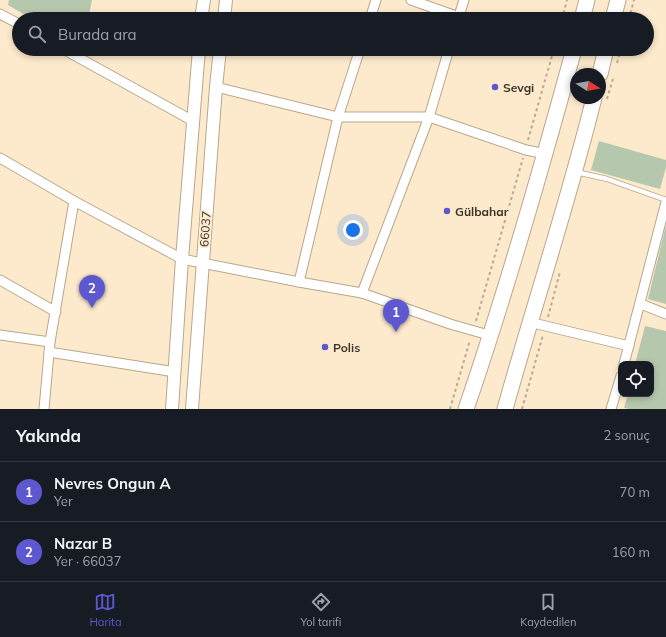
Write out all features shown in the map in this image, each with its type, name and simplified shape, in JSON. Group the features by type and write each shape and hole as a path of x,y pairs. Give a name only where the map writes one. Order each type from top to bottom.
{"main road":[{"path":"584,12 587,0"},
{"path":"615,12 618,0"},
{"path":"466,409 492,336 546,154 572,56"},
{"path":"601,68 604,56"},
{"path":"505,409 592,104"}],"street":[{"path":"203,12 204,0"},
{"path":"225,12 226,0"},
{"path":"372,12 376,0"},
{"path":"411,0 421,2 444,12"},
{"path":"460,12 464,0"},
{"path":"0,14 12,20"},
{"path":"77,56 193,120"},
{"name":"66037","path":"172,409 182,259 198,56"},
{"name":"66037","path":"192,409 219,56"},
{"path":"299,282 338,117 358,56"},
{"path":"362,293 429,117 447,56"},
{"path":"216,87 338,117 429,117 526,150 546,154"},
{"path":"0,158 182,259 362,293 450,324 492,336"},
{"path":"44,409 50,347 74,200"},
{"path":"625,361 641,304 666,201"},
{"path":"0,280 56,312"},
{"path":"641,304 666,314"},
{"path":"529,322 630,346"},
{"path":"0,335 50,347 175,372"},
{"path":"611,409 618,386"}],"lane":[{"path":"574,172 607,179 666,201"}],"path":[{"path":"564,12 567,0"},
{"path":"631,12 634,0"},
{"path":"450,409 552,56"}],"green space":[{"path":"9,0 92,0 89,12 20,12 8,5"},
{"path":"599,141 666,160 666,167 660,189 591,170"},
{"path":"666,225 666,304 648,299"},
{"path":"645,326 666,331 666,409 624,408 627,397 654,397 654,361 636,361"}],"place":[{"name":"Sevgi","path":"495,87"},
{"name":"Gülbahar","path":"447,211"},
{"name":"Nazar B","path":"92,308"},
{"name":"Nevres Ongun A","path":"396,332"},
{"name":"Polis","path":"325,347"}]}
